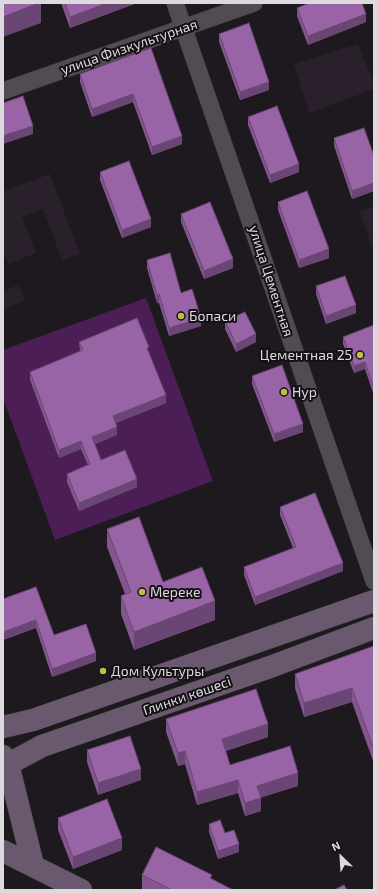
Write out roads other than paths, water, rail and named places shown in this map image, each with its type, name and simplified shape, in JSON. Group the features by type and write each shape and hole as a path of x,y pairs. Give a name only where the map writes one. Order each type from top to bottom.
{"main road":[{"name":"Глинки көшесі","path":"3,727 34,720 374,601"},
{"name":"Глинки көшесі","path":"5,763 42,746 263,669 374,628"},
{"path":"5,763 33,865"},
{"path":"3,851 82,890"}],"street":[{"name":"улица Цементная","path":"175,3 374,581"},
{"name":"улица Физкультурная","path":"3,91 184,29 254,3"}],"place":[{"name":"Бопаси","path":"181,316"},
{"name":"Цементная 25","path":"360,355"},
{"name":"Нур","path":"284,392"},
{"name":"Мереке","path":"142,592"},
{"name":"Дом Культуры","path":"103,671"}]}
